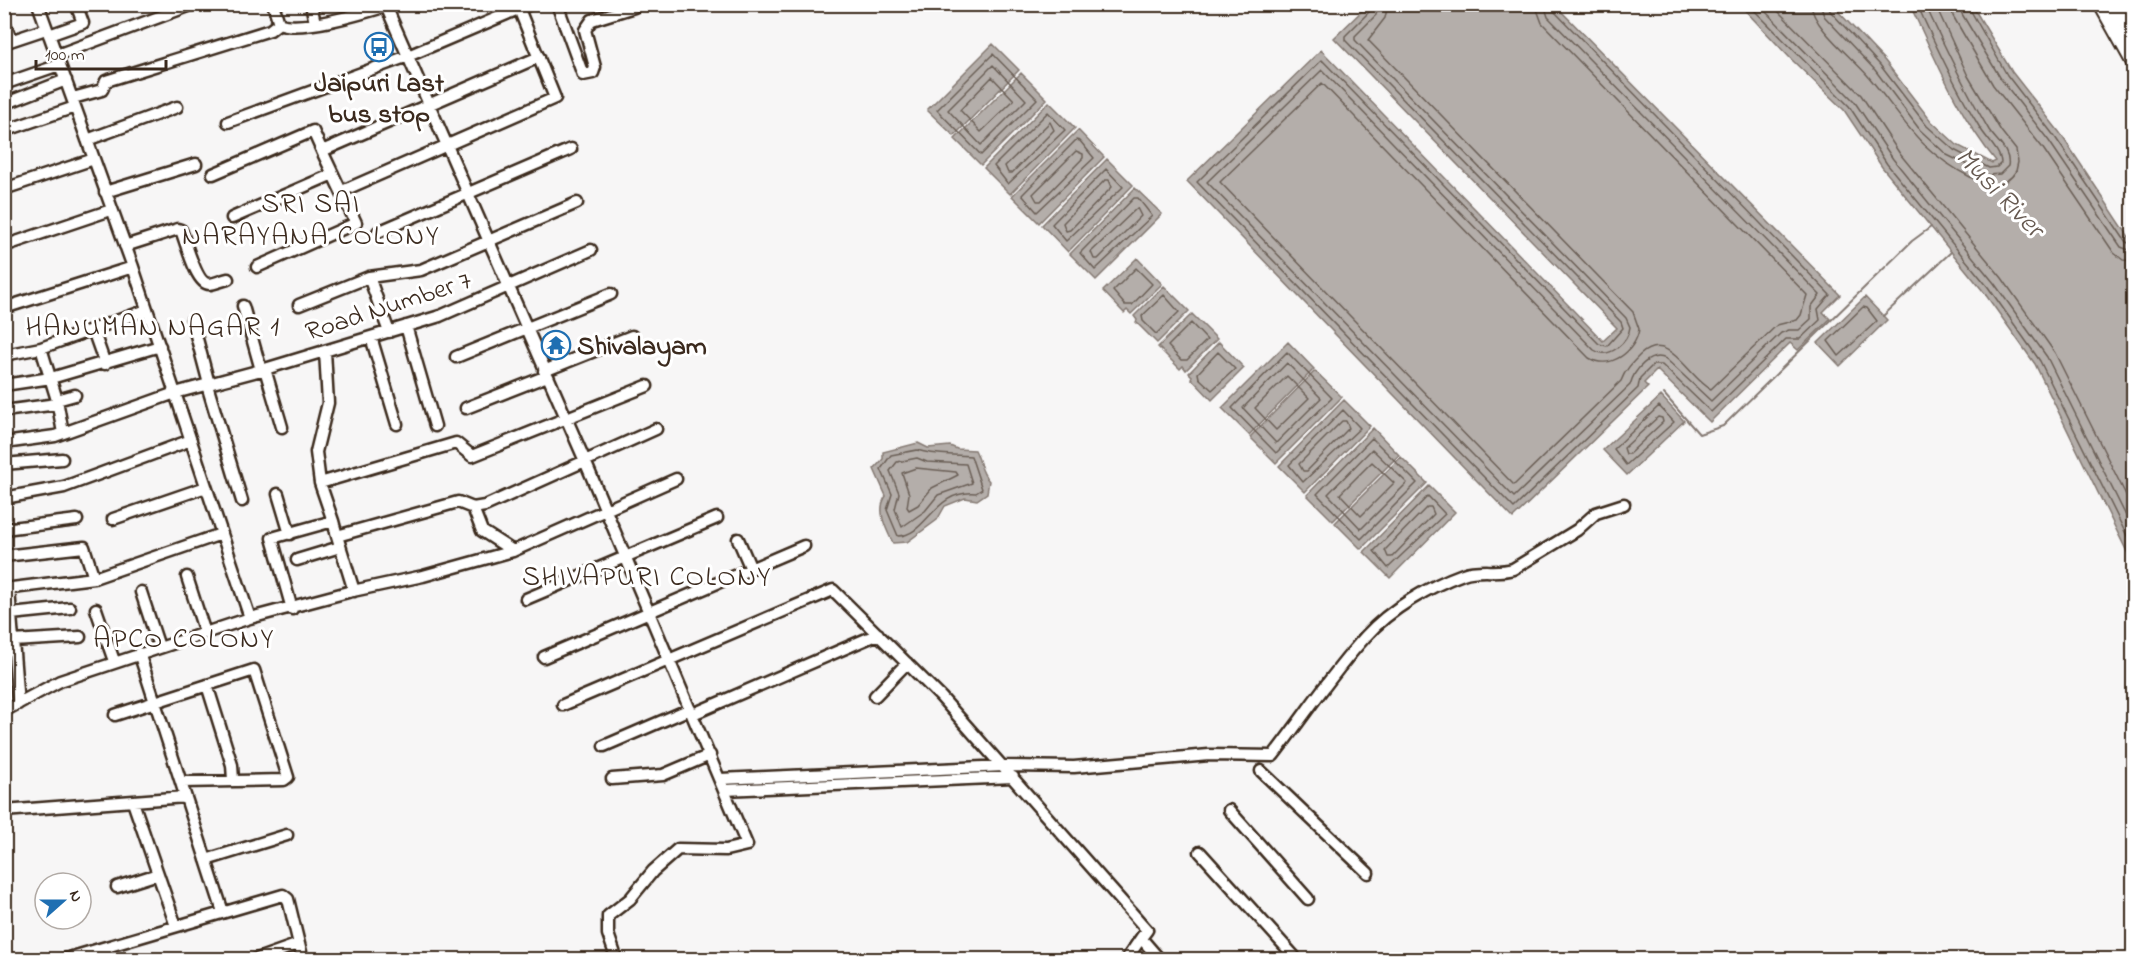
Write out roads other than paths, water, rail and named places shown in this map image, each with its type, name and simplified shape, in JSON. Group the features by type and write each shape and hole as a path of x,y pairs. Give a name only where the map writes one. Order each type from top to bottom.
{"street":[{"path":"38,4 133,267 250,618"},
{"path":"4,21 8,42 82,23 76,4"},
{"path":"4,84 194,4"},
{"path":"273,4 279,23 285,26 315,23 388,5 408,56 692,711 747,845 726,850 678,849 661,863 630,899 608,916 608,934 617,960"},
{"path":"311,4 315,23"},
{"path":"228,122 408,56 518,7 530,4"},
{"path":"557,4 583,75 593,74 596,67 585,30 587,24 634,7"},
{"path":"2101,4 2133,63"},
{"path":"2117,4 2133,34"},
{"path":"342,191 555,98 518,7"},
{"path":"4,131 102,90 106,81 270,30 279,23"},
{"path":"322,151 539,57"},
{"path":"4,104 66,80"},
{"path":"87,140 177,107"},
{"path":"213,174 313,131 342,191 356,223 257,267"},
{"path":"378,231 571,149"},
{"path":"4,189 94,159"},
{"path":"105,192 196,164"},
{"path":"232,218 333,174"},
{"path":"299,305 369,277 421,270 577,203"},
{"path":"4,246 111,210"},
{"path":"125,246 178,229 181,230 198,276 203,282 209,284 228,279"},
{"name":"Road Number 7","path":"4,442 48,438 175,393 371,338 510,287 591,250"},
{"path":"4,308 133,267"},
{"path":"369,277 389,332"},
{"path":"456,357 611,294"},
{"path":"243,306 282,427"},
{"path":"4,355 41,348 147,310"},
{"path":"192,320 242,501"},
{"path":"406,326 435,426"},
{"path":"93,330 105,364"},
{"path":"466,408 632,336"},
{"path":"371,338 398,424"},
{"path":"4,385 51,378 160,346"},
{"path":"41,348 51,378 63,433"},
{"path":"325,351 328,403 316,452 320,483 354,591"},
{"path":"320,483 456,443 472,456 647,386"},
{"path":"4,411 57,402 75,395"},
{"path":"297,560 339,541 458,502 473,508 485,506 656,429"},
{"path":"4,498 64,487 191,440"},
{"path":"4,464 62,459"},
{"path":"4,711 60,681 114,661 250,618 423,576 513,550 676,479"},
{"path":"113,519 206,487"},
{"path":"278,494 290,534"},
{"path":"724,790 1005,766 1074,767 1209,755 1273,756 1367,634 1388,617 1426,592 1467,572 1503,572 1513,569 1576,530 1596,513 1624,504"},
{"path":"473,508 482,531 513,550"},
{"path":"526,599 717,518"},
{"path":"4,529 77,520"},
{"path":"292,609 272,538 333,521"},
{"path":"18,704 14,641 7,589 93,578 221,534"},
{"path":"738,540 751,568"},
{"path":"544,657 650,614 804,546"},
{"path":"4,556 84,548 93,578"},
{"path":"187,577 205,633"},
{"path":"563,705 833,590 907,663 1005,766 1147,930 1126,960"},
{"path":"141,592 159,647"},
{"path":"11,614 70,609"},
{"path":"96,609 114,661"},
{"path":"604,746 878,634"},
{"path":"14,641 80,637"},
{"path":"140,653 223,912"},
{"path":"875,696 907,663"},
{"path":"115,715 254,670 288,777 284,780 182,782"},
{"path":"207,685 232,765 233,780"},
{"path":"612,779 663,775 710,756"},
{"path":"1261,771 1368,873"},
{"path":"720,778 1013,777"},
{"path":"4,811 185,797"},
{"path":"134,802 176,926"},
{"path":"1229,810 1308,898"},
{"path":"206,860 287,835"},
{"path":"1200,852 1294,956"},
{"path":"117,887 158,874"},
{"path":"62,960 283,895 288,899 303,960"},
{"path":"1140,938 1160,960"},
{"path":"254,960 299,944"},
{"path":"105,948 109,960"}],"water":[{"path":"1368,5 1555,5 1840,295 1823,312 1830,319 1798,350 1790,343 1710,422 1657,370 1644,383 1648,387 1513,518 1187,181 1321,50 1603,341 1617,328 1334,38"},
{"name":"Musi River","path":"1740,5 1832,5 1885,61 1931,121 1957,145 1992,163 1996,161 1970,125 1938,66 1910,5 1972,5 2012,72 2060,133 2133,243 2133,564 2035,364 1983,291 1882,167 1844,110"},
{"path":"993,44 1019,70 954,136 927,110"},
{"path":"1021,73 1047,99 981,165 955,139"},
{"path":"1049,102 1075,128 1010,194 984,168"},
{"path":"1078,130 1104,157 1039,223 1012,196"},
{"path":"1107,159 1133,185 1068,252 1042,225"},
{"path":"1135,188 1162,214 1096,280 1070,254"},
{"path":"1137,258 1162,284 1131,314 1127,310 1124,313 1103,291"},
{"path":"1164,286 1189,311 1157,343 1136,322 1134,316"},
{"path":"1865,297 1887,320 1840,366 1818,343"},
{"path":"1192,314 1217,339 1186,370 1183,366 1180,369 1158,347"},
{"path":"1219,342 1244,368 1212,400 1189,373"},
{"path":"1288,342 1314,369 1249,435 1222,408"},
{"path":"1315,371 1342,397 1276,463 1250,437"},
{"path":"1661,396 1684,421 1627,475 1603,450"},
{"path":"1344,400 1370,426 1305,492 1279,466"},
{"path":"1373,428 1399,455 1333,521 1307,495"},
{"path":"918,443 928,448 950,446 957,449 975,450 989,481 987,493 977,500 965,498 945,506 937,520 907,542 893,543 882,513 886,496 874,469 883,459 883,452"},
{"path":"1401,457 1427,483 1361,549 1335,523"},
{"path":"1429,486 1455,512 1390,578 1364,552"}],"waterway":[{"path":"1664,394 1699,434 1723,426 1912,241 1931,227"},
{"path":"1883,316 1951,252"}],"place":[{"name":"Jaipuri Last bus stop","path":"379,47"},
{"name":"Shivalayam","path":"556,345"}],"district":[{"name":"SRI SAI NARAYANA COLONY","path":"311,218"},
{"name":"HANUMAN NAGAR 1","path":"153,325"},
{"name":"SHIVAPURI COLONY","path":"647,575"},
{"name":"APCO COLONY","path":"184,637"}]}
